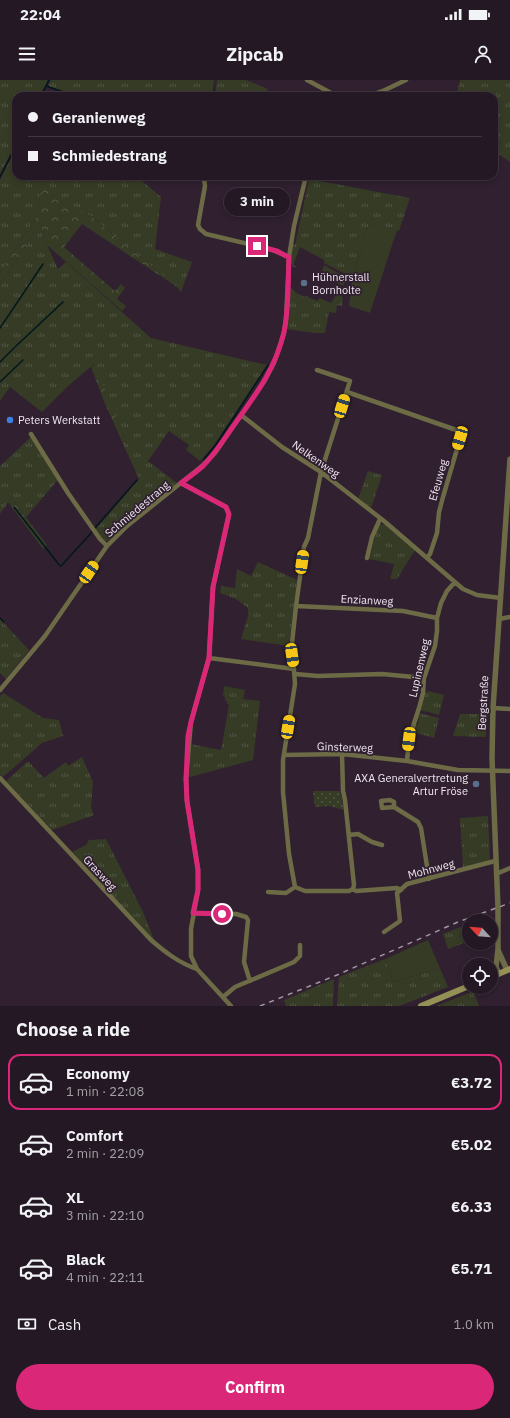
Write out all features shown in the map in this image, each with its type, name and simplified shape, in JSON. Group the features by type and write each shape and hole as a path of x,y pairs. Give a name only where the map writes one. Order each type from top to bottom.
{"main road":[{"path":"499,974 508,970"},
{"path":"421,1006 462,989"}],"street":[{"path":"307,80 329,92"},
{"path":"379,92 406,80"},
{"path":"204,180 205,186 198,225 200,229 206,234 270,249 289,257"},
{"name":"Schmiedestrang","path":"0,690 45,636 107,546 127,526 202,466 215,453 265,380 274,363 284,333 289,257 294,226 305,180"},
{"path":"295,887 289,854 283,792 284,755 295,684 292,643 296,606 304,547 308,538 321,472 350,381 317,370"},
{"name":"Efeuweg","path":"347,392 462,432 439,512 437,533 430,554 427,558"},
{"name":"Nelkenweg","path":"241,415 282,447 321,472 380,518 454,583 472,594 500,598"},
{"name":"Schmiedestrang","path":"31,434 68,493 100,539 107,546"},
{"name":"Bergstraße","path":"497,914 493,771 493,708 510,459"},
{"path":"181,483 226,507 229,514 213,587 209,658 188,736 186,779 187,801 198,870 198,890 193,913 190,941 192,956 196,969 231,1006"},
{"path":"367,558 372,537 380,518"},
{"name":"Lupinenweg","path":"407,761 409,739 423,693 424,678 435,646 437,618 441,603 447,590 454,583"},
{"name":"Enzianweg","path":"296,606 403,611 437,618"},
{"path":"499,619 510,617"},
{"path":"209,658 294,668"},
{"path":"295,674 318,676 382,674 424,678"},
{"path":"493,708 510,709"},
{"path":"342,754 343,791 349,835 354,885 353,889"},
{"name":"Ginsterweg","path":"284,755 342,754 407,761 458,770 510,771"},
{"name":"Grasweg","path":"0,778 151,940 173,957 196,969"},
{"path":"394,807 416,820 421,828 429,879"},
{"path":"349,835 358,834 372,842 382,845"},
{"name":"Mohnweg","path":"384,932 400,921 397,893 407,884 496,861"},
{"path":"496,874 510,868"},
{"path":"295,887 305,891 349,891 353,889 356,891 397,888 401,890"},
{"path":"268,892 286,893 295,887"},
{"path":"193,913 236,914 246,917 248,920 244,962 250,981"},
{"path":"224,997 235,988 294,962 300,956 300,945"},
{"name":"Bergstraße","path":"498,949 508,970"},
{"name":"Bergstraße","path":"498,950 496,967 499,974"}],"green space":[{"path":"0,80 48,80 42,92 12,92 12,151 0,174"},
{"path":"51,80 214,80 212,92 66,92 48,86"},
{"path":"217,80 246,80 268,89 267,92 216,92"},
{"path":"460,80 510,80 510,162 498,154 498,92 457,92"},
{"path":"12,156 12,180 141,180 161,197 155,249 192,262 181,292 177,287 91,216 40,196 37,216 0,274 0,180"},
{"path":"309,180 410,198 399,231 369,224 352,277 324,263 324,260 300,247 293,265 297,267 293,267 291,262 293,244 295,245"},
{"path":"44,189 91,216 177,287 82,224 64,247 115,291 121,284 125,288 117,299 126,306 122,311 47,245 43,240 41,223 0,285 0,274 37,216 40,196"},
{"path":"41,223 43,240 47,245 58,269 66,262 151,338 267,365 214,445 200,461 186,450 189,445 169,431 148,461 177,483 126,523 108,541 105,541 95,530 139,479 123,444 126,442 94,364 68,386 42,412 10,387 0,401 0,285"},
{"path":"369,224 397,230 370,313 349,306 352,277"},
{"path":"324,265 347,278 343,286 327,277 328,275 322,271"},
{"path":"290,288 296,293 317,301 320,298 331,303 338,292 342,296 342,306 337,305 336,313 329,312 325,333 286,329"},
{"path":"95,364 126,442 123,444 91,367"},
{"path":"31,437 58,480 26,517 11,498 0,514 0,466"},
{"path":"368,471 382,475 371,508 358,499"},
{"path":"11,498 47,545 43,549 8,502"},
{"path":"381,524 385,525 415,550 397,579 390,579 394,564 369,559 378,526"},
{"path":"258,562 297,580 289,646 241,639 248,616 248,608 236,599 220,593 221,586 235,588 237,569 251,576"},
{"path":"0,619 29,650 6,679 0,673"},
{"path":"224,686 245,690 243,699 260,701 253,760 190,777 187,776 190,744 221,750 229,705 223,696"},
{"path":"428,691 444,695 439,715 420,710 425,693"},
{"path":"3,693 43,718 59,720 63,736 42,743 3,777 0,774 0,696"},
{"path":"419,713 439,718 434,738 413,732 415,726 418,724"},
{"path":"460,714 487,714 486,737 453,736"},
{"path":"82,757 93,782 91,808 94,815 52,830 6,781 28,761 44,778 66,762 68,766"},
{"path":"313,791 340,791 344,810 329,806 315,807"},
{"path":"488,816 490,861 463,868 460,818"},
{"path":"106,839 143,912 155,942 72,852 86,845 89,840"},
{"path":"462,926 462,944 448,949 443,934"},
{"path":"428,940 440,968 393,982 385,959"},
{"path":"385,959 393,982 440,968 448,987 399,1006 337,1006 339,977"},
{"path":"334,979 333,1006 286,1006 284,1000"},
{"path":"466,994 474,994 479,1006 437,1006"}],"waterway":[{"path":"43,92 49,80"},
{"path":"46,86 63,92"},
{"path":"0,177 12,154"},
{"path":"0,328 43,264"},
{"path":"0,362 63,302"},
{"path":"0,382 23,360"},
{"path":"204,459 215,446 268,365"},
{"path":"95,528 137,480"},
{"path":"14,507 60,566 92,532"},
{"path":"0,618 4,622"}],"railway":[{"path":"260,1006 337,975 458,922 510,903"}],"place":[{"name":"Hühnerstall Bornholte","path":"304,283"},
{"name":"Peters Werkstatt","path":"10,420"},
{"name":"AXA Generalvertretung Artur Fröse","path":"476,784"}],"route":[{"path":"222,914 193,913 198,890 198,870 187,801 186,779 188,736 209,658 213,587 229,514 226,507 181,483 215,453 249,404 274,363 284,333 289,257 277,251 257,246"}]}
